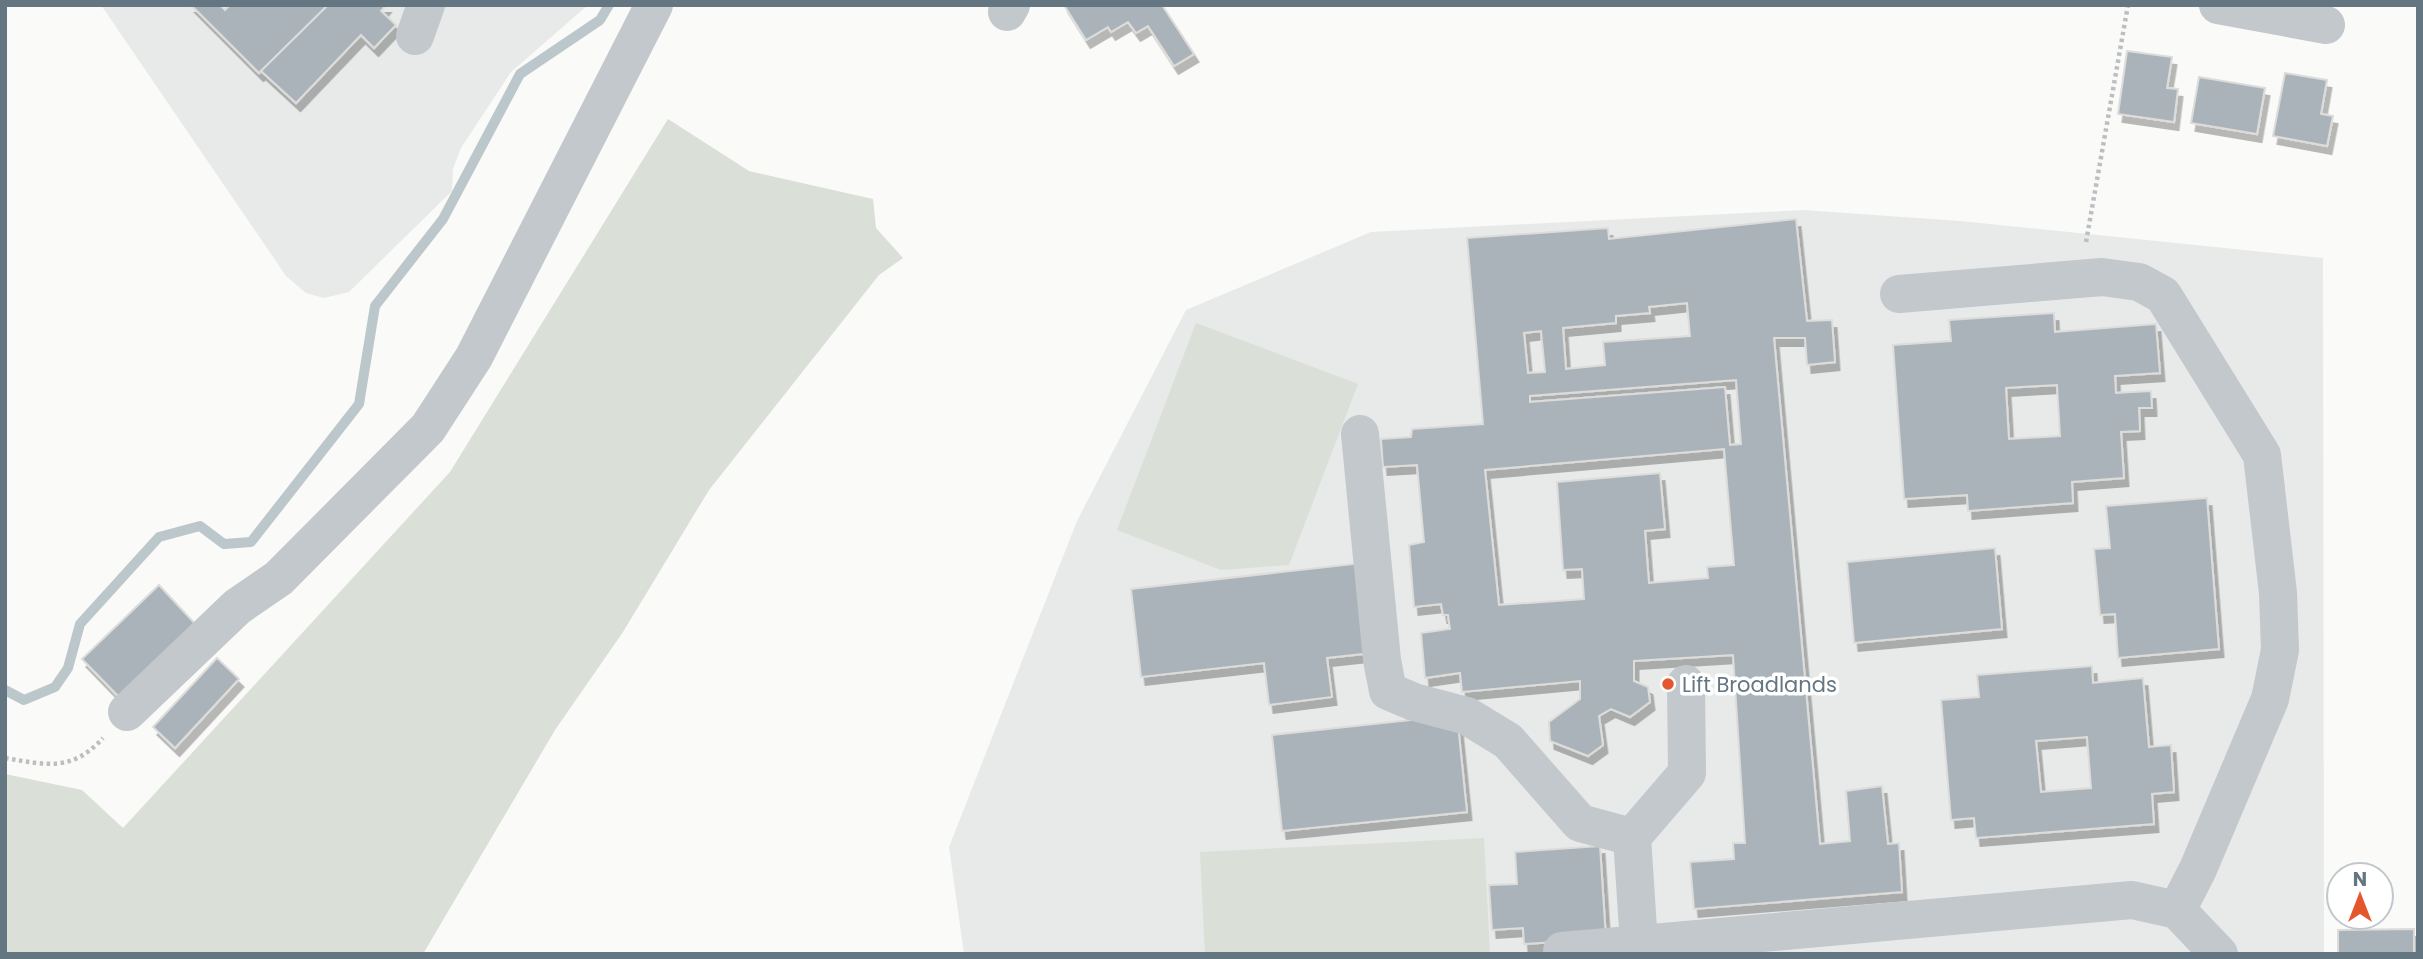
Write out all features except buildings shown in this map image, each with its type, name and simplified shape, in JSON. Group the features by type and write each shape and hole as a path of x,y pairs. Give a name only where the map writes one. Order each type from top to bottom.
{"street":[{"path":"127,712 236,607 279,578 428,428 474,357 654,5"},
{"path":"2218,5 2326,25"},
{"path":"1899,294 2102,277 2139,282 2163,295 2262,455 2278,593 2280,650 2270,699 2198,869 2177,910"},
{"path":"1360,434 1382,660 1388,691 1414,702 1467,716 1508,741 1580,823 1632,837"},
{"path":"1639,944 1632,837 1687,773 1686,684"},
{"path":"1562,954 1562,951 2132,900 2177,910 2219,954"}],"path":[{"path":"2076,279 2088,235 2128,5"},
{"path":"5,758 42,764 73,762 93,750 127,712"}],"shaded area":[{"path":"101,5 588,5 511,72 461,148 453,169 452,191 349,292 324,298 306,293 286,276"},
{"path":"668,119 749,171 873,199 876,228 903,258 879,275 709,490 623,632 555,730 423,954 5,954 5,774 82,790 123,828 450,472"},
{"name":"Lift Broadlands","path":"1803,210 1960,221 2323,258 2324,954 964,954 949,847 1077,521 1186,310 1371,232"},
{"path":"1196,323 1358,384 1289,565 1221,570 1117,530"},
{"path":"1484,838 1490,954 1205,954 1200,852"}],"waterway":[{"path":"5,690 24,700 55,687 68,668 80,624 159,537 200,526 224,544 251,542 359,404 375,306 443,219 520,74 600,20 609,5"}],"place":[{"name":"Lift Broadlands","path":"1668,684"}]}
